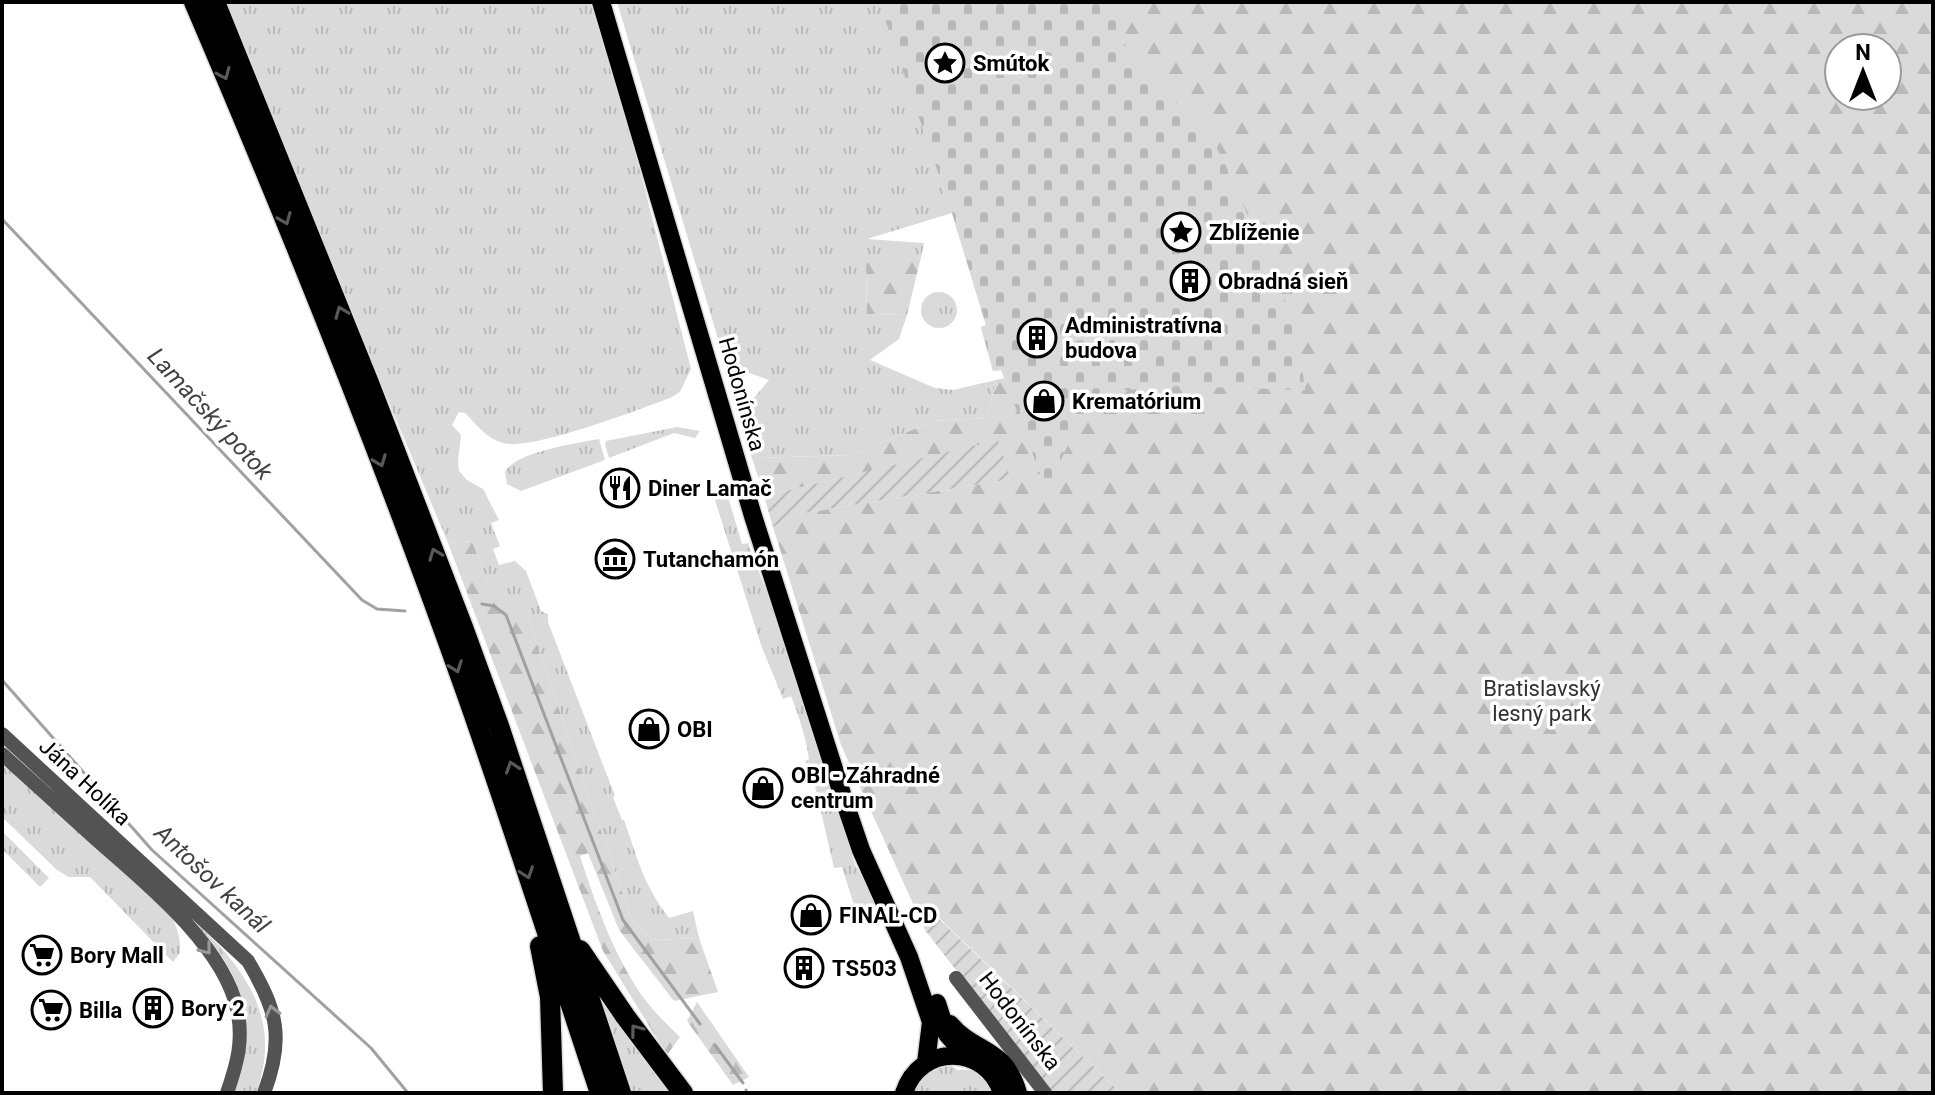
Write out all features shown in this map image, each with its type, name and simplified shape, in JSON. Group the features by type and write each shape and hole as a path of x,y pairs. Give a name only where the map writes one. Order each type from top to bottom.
{"highway":[{"path":"194,2 256,147 355,395 468,699 600,1093"},
{"path":"215,2 352,340 463,627 621,1093"},
{"path":"541,914 540,945 550,997 553,1093"},
{"path":"567,930 625,1016 683,1093"}],"main road":[{"name":"Hodonínska","path":"601,2 753,516 843,797 861,850 909,957 931,1022 926,1063"},
{"name":"Hodonínska","path":"843,797 878,863 908,930 947,1034 967,1057 991,1072 1002,1093"},
{"path":"940,1013 963,1037 999,1059 1015,1082 1018,1093"},
{"path":"903,1090 916,1071 926,1063 943,1056 967,1057"}],"street":[{"name":"Jána Holíka","path":"2,734 248,961 267,994 276,1025 275,1049 264,1093"},
{"name":"Jána Holíka","path":"2,754 168,903 226,977 237,1007 241,1034 238,1060 227,1093"},
{"name":"Hodonínska","path":"956,978 1045,1093"}],"green space":[{"path":"221,2 590,2 635,151 691,369 680,392 670,398 537,441 517,444 497,441 465,413 459,412 452,425 461,435 459,471 483,489 499,520 491,523 500,546 493,549 499,565 515,561 526,571 541,611 548,614 548,622 647,881 669,918 693,911 699,938 653,940 631,918 525,610 487,580 472,541 448,543"},
{"path":"617,2 879,2 952,213 867,239 924,243 921,257 866,264 867,314 907,315 899,339 870,360 935,388 953,390 996,380 987,418 934,421 851,455 752,458 741,432 747,406 769,380 741,370 722,352"},
{"name":"Bratislavský lesný park","path":"879,2 1933,2 1933,1093 1121,1093 939,918 925,930 841,745 773,527 798,514 1010,479 998,441 764,496 752,458 851,455 934,421 987,418 996,380 1004,378 1001,370 993,371 981,327 986,325 952,213"},
{"path":"879,2 1119,2 1123,42 1167,98 1199,117 1224,161 1297,328 1305,390 1171,386 1115,391 1089,402 1046,490 1002,370 993,371 981,327 986,325 952,213"},
{"path":"921,257 907,315 867,314 866,263"},
{"path":"939,292 952,297 957,310 952,323 939,328 926,323 921,310 926,297"},
{"path":"677,427 700,431 695,438 674,433 609,458 606,441"},
{"path":"599,439 605,460 521,491 507,484 505,472 521,459"},
{"path":"998,440 1011,479 798,514 773,527 764,496"},
{"path":"726,490 742,544 748,543 785,641 855,865 874,897 874,912 859,921 842,867 834,868 815,786 805,761 809,759 808,751 797,711 791,696 783,699 761,645 713,494"},
{"path":"472,541 487,580 525,610 631,918 653,940 699,938 718,992 674,1001 619,930 588,853 580,856 625,968 646,1001 680,1037 667,1055 603,951 448,543"},
{"path":"2,765 17,774 170,913 180,942 180,953 173,962 90,877 69,877 57,870 2,817"},
{"path":"2,831 49,878 40,887 2,849"},
{"path":"189,916 226,954 253,994 265,1040 256,1093 234,1093 245,1042 239,992 224,960"},
{"path":"938,918 1121,1093 1051,1093 925,930"},
{"path":"600,995 674,1093 633,1093"},
{"path":"697,1002 749,1077 733,1085 687,1021"},
{"path":"948,1063 957,1070 974,1070 987,1082 992,1093 909,1093 919,1076"}],"waterway":[{"name":"Lamačský potok","path":"2,219 362,600 377,609 405,611"},
{"name":"Lamačský potok","path":"482,604 494,606 506,615 623,920 700,1024"},
{"name":"Antošov kanál","path":"2,680 152,850 371,1048 408,1093"},
{"name":"Lamačský potok","path":"715,1045 743,1083"}],"place":[{"name":"Smútok","path":"945,63"},
{"name":"Zblíženie","path":"1181,232"},
{"name":"Obradná sieň","path":"1190,281"},
{"name":"Administratívna budova","path":"1037,338"},
{"name":"Krematórium","path":"1044,401"},
{"name":"Diner Lamač","path":"620,488"},
{"name":"Tutanchamón","path":"615,559"},
{"name":"OBI","path":"649,729"},
{"name":"OBI - Záhradné centrum","path":"763,788"},
{"name":"FINAL-CD","path":"811,915"},
{"name":"Bory Mall","path":"42,955"},
{"name":"TS503","path":"804,968"},
{"name":"Bory 2","path":"153,1008"},
{"name":"Billa","path":"51,1010"}]}
